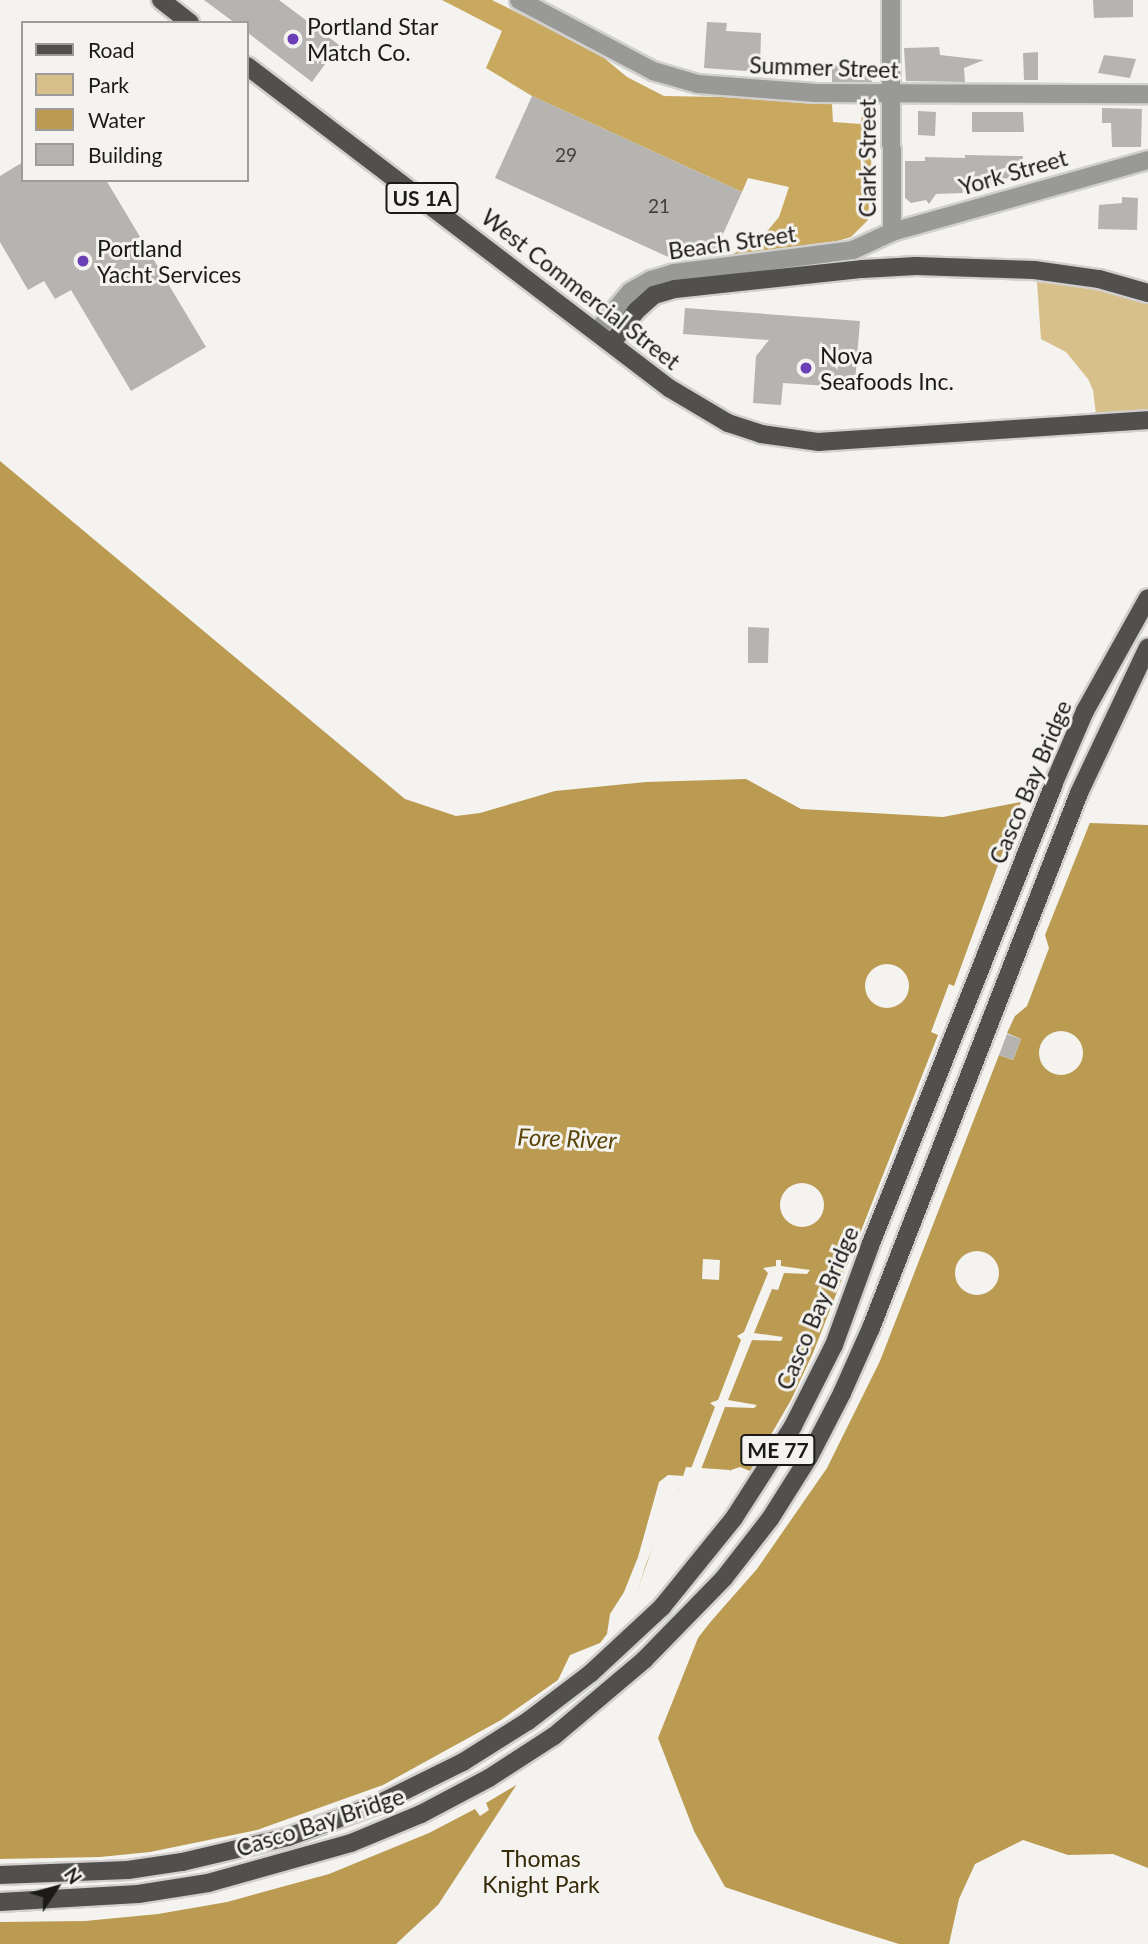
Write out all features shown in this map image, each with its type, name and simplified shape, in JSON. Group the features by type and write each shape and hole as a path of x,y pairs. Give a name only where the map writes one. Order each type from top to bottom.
{"main road":[{"path":"161,0 187,21"},
{"name":"West Commercial Street","path":"248,67 697,407 728,423 761,433 819,442 1148,421"},
{"path":"612,343 636,311 654,295 675,289 916,266 1034,271 1099,279 1148,293"},
{"name":"Casco Bay Bridge","path":"0,1875 128,1870 182,1863 288,1837 376,1805 463,1762 528,1721 591,1673 662,1607 734,1518 793,1426 834,1345 870,1246 1050,792 1085,711 1148,598"},
{"name":"Casco Bay Bridge","path":"0,1902 138,1894 208,1883 351,1843 421,1814 489,1778 554,1736 644,1660 724,1578 770,1519 809,1457 842,1393 876,1316 1079,793 1109,723 1148,647"}],"street":[{"name":"Summer Street","path":"519,0 653,71 698,84 748,90 891,94 1148,94"},
{"name":"Clark Street","path":"891,0 892,232"},
{"name":"York Street","path":"892,232 1148,160"},
{"name":"Beach Street","path":"597,331 631,291 651,280 674,273 853,250 892,232"}],"green space":[{"path":"1037,282 1114,292 1148,301 1148,420 1097,423 1093,390 1088,379 1066,352 1041,339"}],"shaded area":[{"path":"442,0 492,0 597,52 627,77 664,96 780,98 832,104 833,122 861,124 862,112 874,113 868,220 851,237 824,245 725,259 764,235 779,217 789,187 748,178 742,192 532,96 486,68 502,31"}],"water":[{"name":"Fore River","path":"0,461 405,799 456,816 480,813 555,791 646,782 746,779 801,809 943,817 1021,802 1090,823 1148,825 1148,1896 1024,1854 979,1881 955,1944 876,1944 730,1896 694,1831 658,1738 698,1638 809,1493 732,1473 730,1470 686,1467 678,1492 673,1490 630,1611 438,1905 396,1944 0,1944"}],"pier":[{"path":"1022,799 1091,820 1045,935 1049,948 1027,1006 1015,1016 1007,1033 1021,1039 1013,1060 999,1055 880,1361 827,1468 757,1569 691,1644 803,1495 731,1477 731,1470 740,1467 750,1471 791,1400 813,1353 938,1035 931,1032 949,984 954,986"},
{"path":"887,964 896,965 903,970 908,977 908,995 903,1002 896,1007 887,1008 878,1007 871,1002 866,995 865,986 866,977 871,970 878,965"},
{"path":"1061,1031 1070,1032 1077,1037 1082,1044 1082,1062 1077,1069 1070,1074 1061,1075 1052,1074 1045,1069 1040,1062 1039,1053 1040,1044 1045,1037 1052,1032"},
{"path":"802,1183 811,1184 818,1189 823,1196 823,1214 818,1221 811,1226 802,1227 793,1226 786,1221 781,1214 780,1205 781,1196 786,1189 793,1184"},
{"path":"977,1251 986,1252 993,1257 998,1264 998,1282 993,1289 986,1294 977,1295 968,1294 961,1289 956,1282 955,1273 956,1264 961,1257 968,1252"},
{"path":"703,1259 720,1260 719,1280 702,1279"},
{"path":"776,1260 781,1260 781,1266 810,1270 807,1274 784,1273 778,1290 772,1289 754,1333 783,1337 781,1341 752,1340 728,1400 757,1405 754,1408 725,1407 700,1472 690,1471 715,1407 710,1403 718,1400 741,1340 737,1336 744,1332 768,1273 763,1268 776,1266"},
{"path":"668,1475 684,1476 678,1492 681,1494 675,1495 646,1564 629,1618 523,1781 486,1803 489,1810 480,1816 475,1809 429,1833 329,1874 227,1902 158,1914 85,1921 0,1922 0,1859 100,1857 150,1852 257,1830 383,1785 501,1720 558,1680 570,1655 600,1643 607,1634 610,1614 624,1592 638,1557 659,1482"},
{"path":"1023,1840 1068,1855 1113,1854 1148,1868 1148,1899 1024,1857 982,1883 959,1944 949,1944 959,1899 975,1864"},
{"path":"719,1885 899,1944 865,1944 729,1899"}],"building":[{"name":"Portland Star Match Co.","path":"204,0 279,0 339,45 312,82 248,33 248,21 232,21"},
{"path":"1093,0 1133,0 1133,17 1094,18"},
{"path":"707,22 727,23 726,31 761,33 760,72 704,68"},
{"path":"939,47 940,55 984,60 964,68 965,82 906,81 904,48"},
{"path":"1038,52 1038,80 1024,80 1023,53"},
{"path":"1104,55 1136,59 1130,78 1098,73"},
{"path":"832,65 874,71 872,82 832,82"},
{"path":"532,96 742,192 713,256 703,258 683,248 677,261 495,178"},
{"path":"1102,108 1142,109 1141,147 1112,147 1111,123 1102,123"},
{"path":"918,111 936,112 935,136 918,135"},
{"path":"972,112 1023,112 1024,132 972,132"},
{"path":"965,155 1023,156 1024,179 994,178 994,185 962,185 963,193 936,194 929,204 926,200 911,203 905,198 905,161 925,161 925,157 965,158"},
{"name":"Portland Yacht Services","path":"21,163 21,182 107,182 206,347 131,391 71,290 55,299 44,281 28,290 0,242 0,176"},
{"path":"1122,197 1138,198 1137,230 1098,229 1099,205 1122,203"},
{"name":"Nova Seafoods Inc.","path":"685,308 860,321 855,382 828,380 827,386 783,383 781,405 753,403 756,356 769,340 683,334"},
{"path":"748,627 769,628 768,663 748,663"},
{"path":"1007,1034 1021,1039 1013,1060 999,1055"}],"place":[{"name":"Portland Star Match Co.","path":"293,39"},
{"name":"Portland Yacht Services","path":"83,261"},
{"name":"Nova Seafoods Inc.","path":"806,368"}],"park label":[{"name":"Thomas Knight Park","path":"541,1871"}]}
